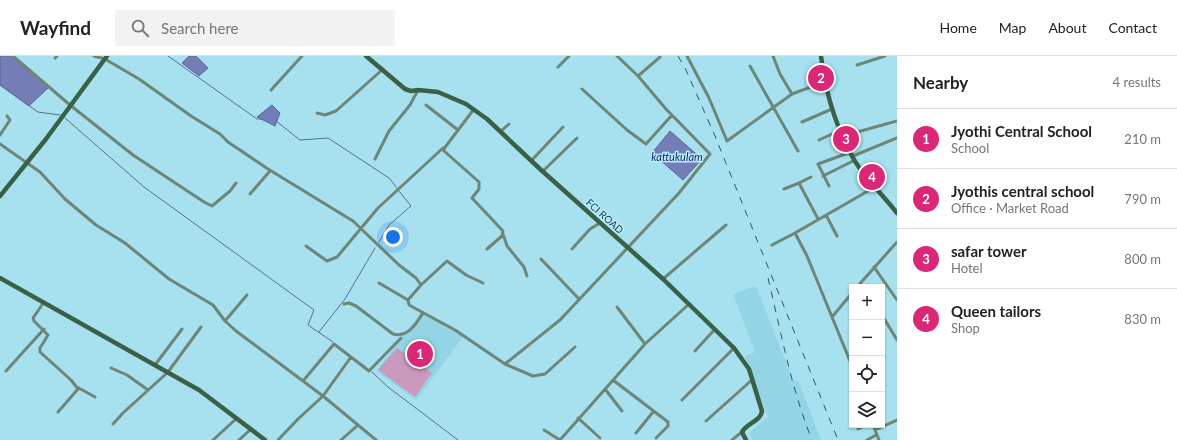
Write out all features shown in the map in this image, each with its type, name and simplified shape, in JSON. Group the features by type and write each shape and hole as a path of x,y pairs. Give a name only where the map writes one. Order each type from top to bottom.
{"street":[{"path":"13,56 70,105 133,155 212,206 236,184"},
{"path":"94,56 106,58 139,79 192,116 208,125 228,142 270,171 361,227 380,248 416,278 421,285"},
{"path":"271,90 302,56"},
{"name":"FCI ROAD","path":"366,56 405,89 411,91 418,90 438,92 474,109 542,172 663,279 715,329 743,357 753,379 761,405 762,415 742,432"},
{"path":"558,67 568,56"},
{"path":"505,364 560,320 679,193 710,154 672,115 638,76 617,56"},
{"path":"687,56 709,98 727,142 773,106 792,94 824,82"},
{"path":"773,56 780,74 792,94"},
{"path":"821,56 824,82 832,109 843,136 853,156 897,213"},
{"path":"857,65 885,56"},
{"path":"638,76 660,57"},
{"path":"0,196 106,58"},
{"path":"750,66 798,151"},
{"path":"317,113 325,115 336,111 383,69"},
{"path":"582,88 627,130 646,144 672,115"},
{"path":"375,159 389,131 410,104 418,90"},
{"path":"426,105 458,130"},
{"path":"306,246 327,261 337,257 361,227 411,176 443,148 474,109"},
{"path":"802,122 832,109"},
{"path":"0,135 10,120 7,116"},
{"path":"843,136 897,120"},
{"path":"500,132 509,124"},
{"path":"531,161 563,127"},
{"path":"819,140 841,130"},
{"path":"542,172 577,138"},
{"path":"829,186 818,164 853,156 897,138"},
{"path":"0,144 40,172 65,199 96,225 125,243 169,279 214,305 226,321 323,396 376,440"},
{"path":"443,148 446,153 479,182 479,189 472,198 503,231 507,246 524,267 527,276"},
{"path":"823,176 853,156"},
{"path":"250,194 270,171"},
{"path":"784,189 811,177"},
{"path":"799,183 818,219"},
{"path":"772,245 875,186"},
{"path":"826,215 837,236"},
{"path":"572,249 590,229 600,223"},
{"path":"663,279 726,225"},
{"path":"795,233 807,256 849,359"},
{"path":"487,249 503,234"},
{"path":"861,282 897,242"},
{"path":"541,259 579,299"},
{"path":"408,300 446,261 466,275 483,283"},
{"path":"874,267 897,300"},
{"path":"0,278 199,390 265,440"},
{"path":"379,283 408,300 409,305 455,330 505,364 537,376 544,374 575,347"},
{"path":"226,321 247,295"},
{"path":"832,317 849,297"},
{"path":"44,302 33,320 44,329 48,335 40,348 40,352 77,387 95,397"},
{"path":"344,304 350,303 356,306 393,334 398,335 410,330 423,313"},
{"path":"544,430 560,440 645,344 689,304"},
{"path":"617,308 645,344"},
{"path":"885,320 897,340"},
{"path":"113,424 123,412 168,372 201,327"},
{"path":"6,371 44,329"},
{"path":"695,351 715,329"},
{"path":"155,365 182,330"},
{"path":"303,381 334,344 369,371 401,338"},
{"path":"682,400 734,348"},
{"path":"278,440 298,418 323,396 351,357"},
{"path":"111,368 127,374 148,390"},
{"path":"706,421 753,379"},
{"path":"613,380 669,424 656,438"},
{"path":"58,412 76,392 77,387"},
{"path":"605,389 622,411"},
{"path":"636,433 654,412"},
{"path":"213,440 237,418"},
{"path":"578,418 600,438"},
{"path":"879,440 875,430 897,420"},
{"path":"341,440 358,425"},
{"path":"238,440 251,429"},
{"path":"732,440 742,432 746,440"},
{"path":"867,440 876,435"}],"shaded area":[{"path":"756,286 793,380 798,380 821,440 753,440 749,433 768,417 745,356 755,352 733,294"},
{"path":"422,311 463,337 416,400 376,371"},
{"path":"397,348 432,373 415,397 378,370"}],"water":[{"path":"0,56 11,56 49,87 29,106 0,85"},
{"path":"189,56 196,56 208,68 199,76 182,63"},
{"path":"272,105 280,113 275,126 257,117"},
{"name":"kattukulam","path":"670,131 702,159 683,180 652,153"}],"waterway":[{"path":"168,56 257,119 262,119"},
{"path":"0,85 38,112 60,115"},
{"path":"65,118 144,187 314,310 308,325 333,342"},
{"path":"276,121 300,140 328,138 389,178 397,188"},
{"path":"379,242 389,225 411,206 399,191"},
{"path":"319,332 345,299 375,248"},
{"path":"355,359 366,367"},
{"path":"372,372 388,387 458,440"}],"railway":[{"path":"678,56 686,70 715,136 838,440"},
{"path":"768,278 792,380 812,440"}],"place":[{"name":"Jyothis central school","path":"821,78"},
{"name":"safar tower","path":"846,139"},
{"name":"Queen tailors","path":"872,177"},
{"name":"Jyothi Central School","path":"420,354"}]}
